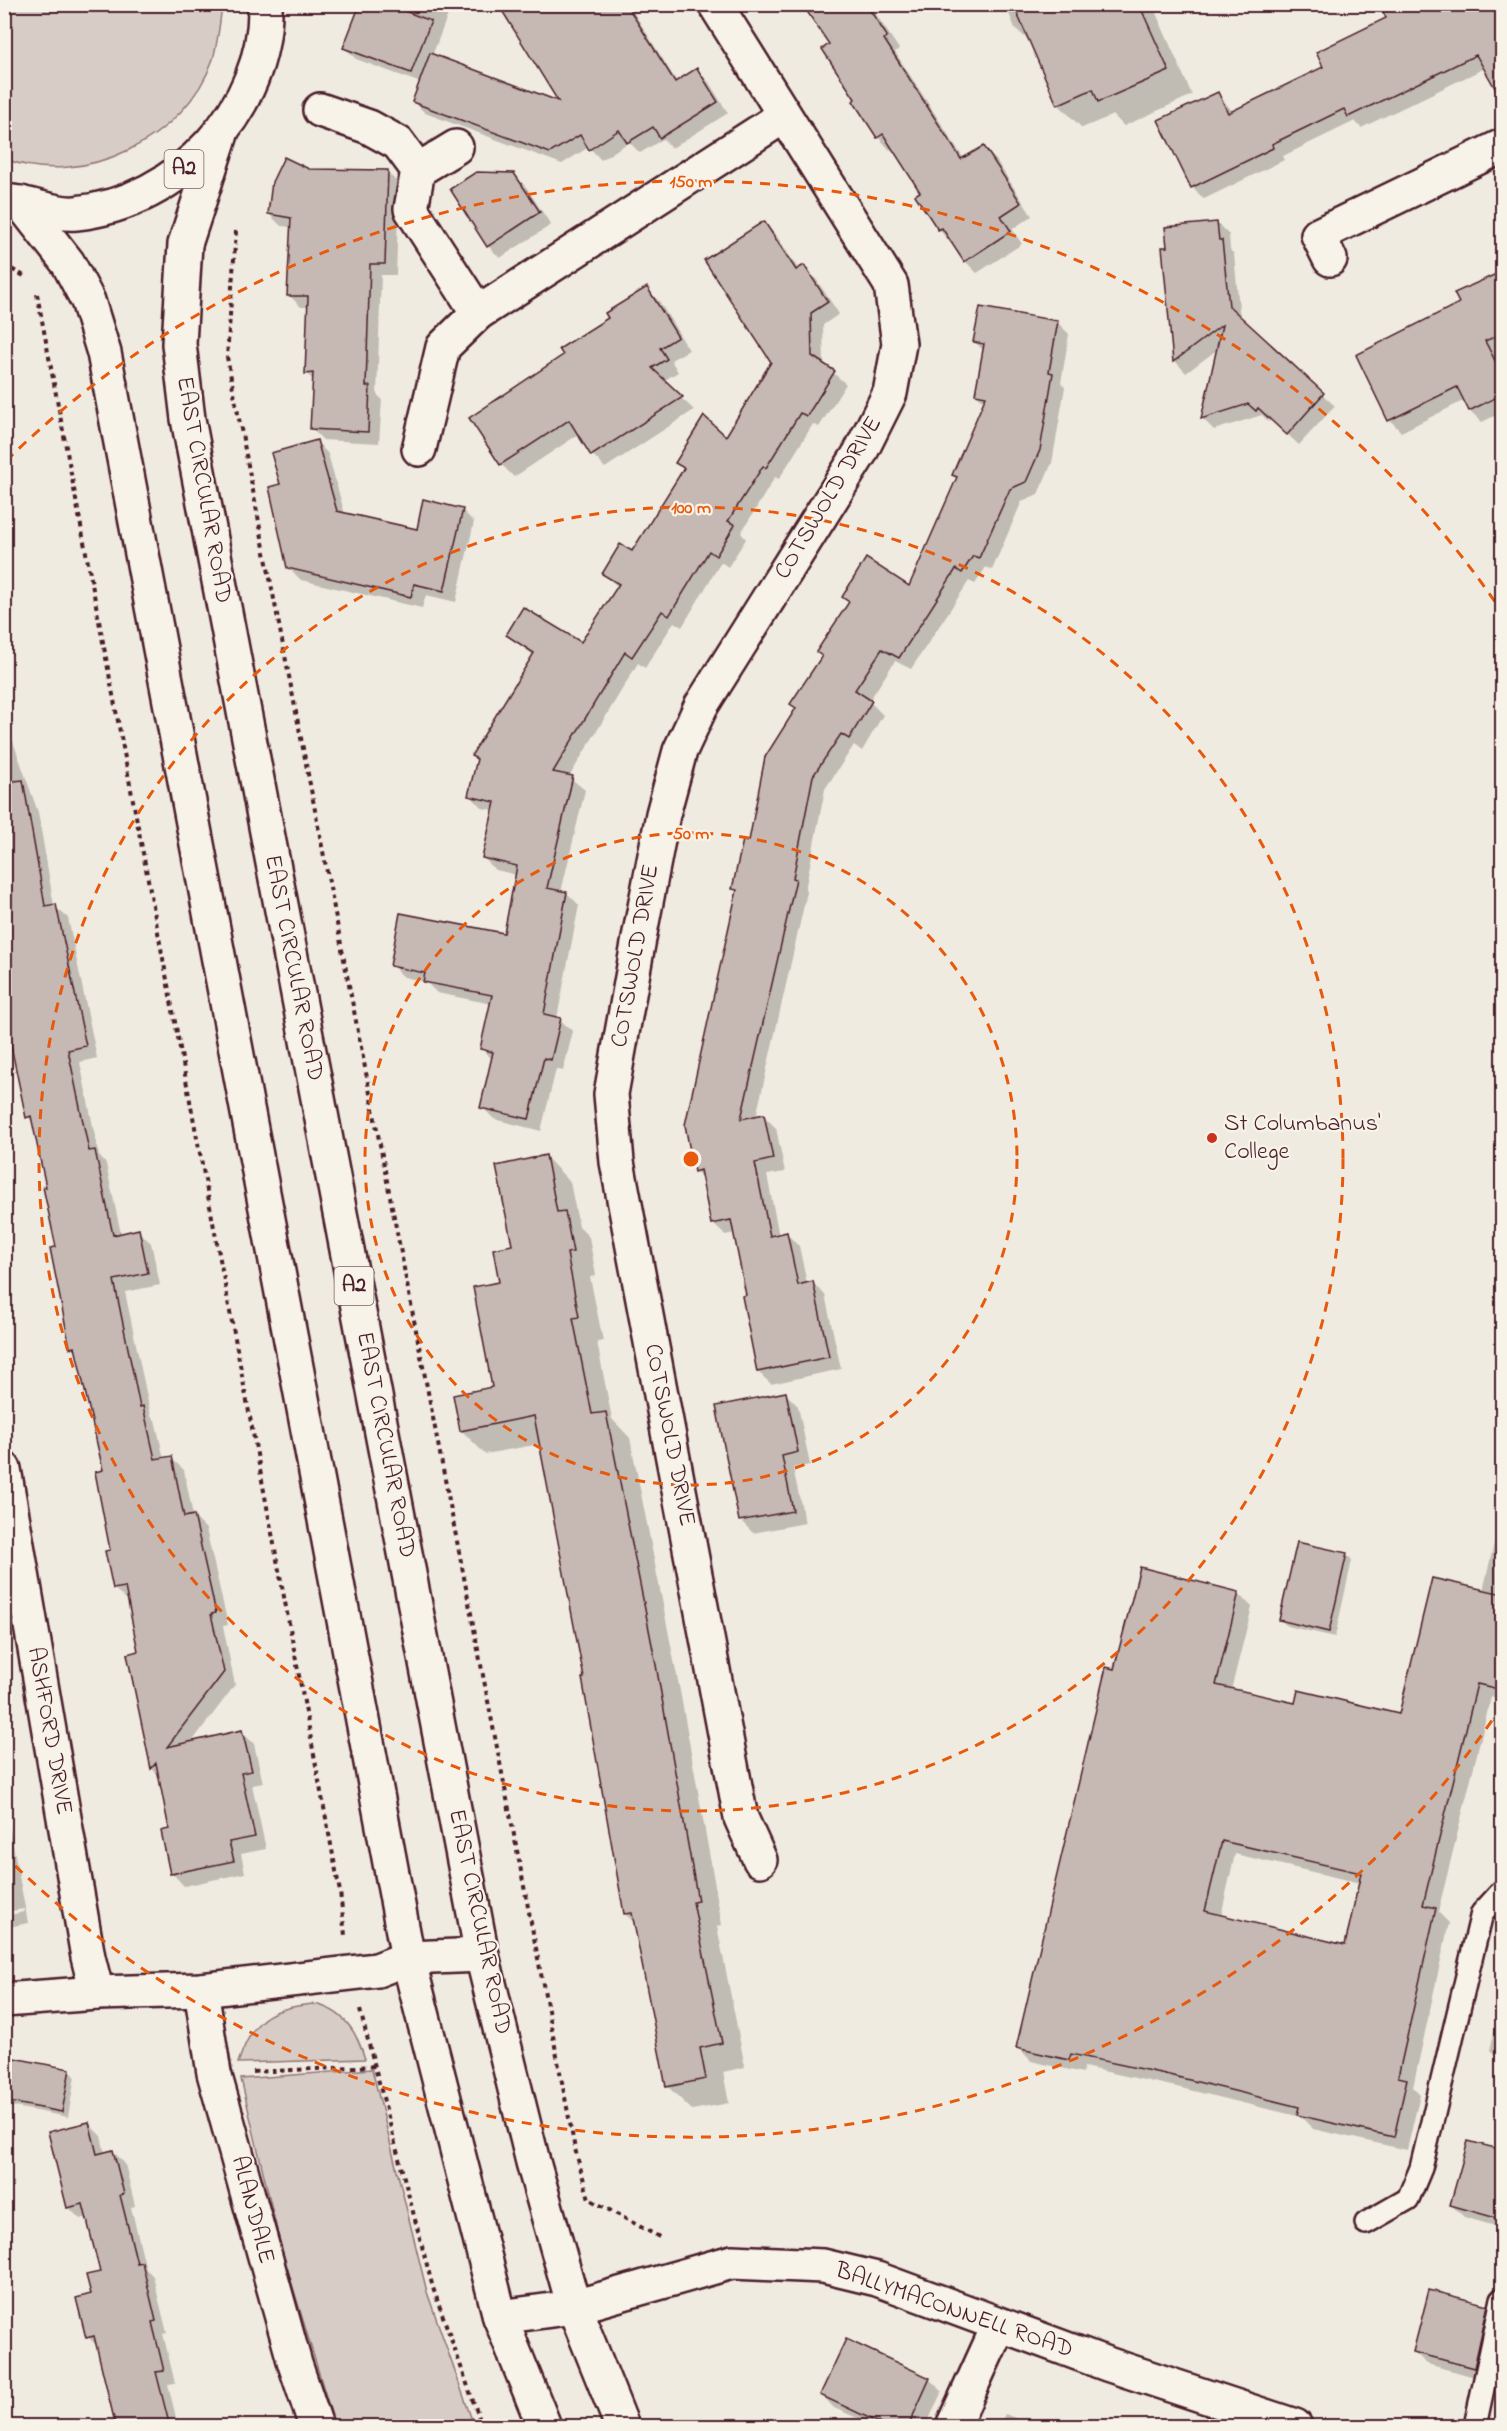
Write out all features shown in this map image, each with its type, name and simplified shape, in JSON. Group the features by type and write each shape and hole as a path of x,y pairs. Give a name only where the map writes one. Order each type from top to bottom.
{"main road":[{"name":"A2","path":"13,202 74,213 129,201 179,173 220,134 251,81 266,23 265,4"},
{"name":"COTSWOLD DRIVE","path":"715,4 891,285 899,344 890,393 860,453 701,706 680,751 663,814 612,1094 617,1162 741,1818 760,1860"},
{"path":"320,110 369,127 398,143 418,170 411,209 478,314"},
{"path":"419,449 443,347 478,314 784,116"},
{"name":"EAST CIRCULAR ROAD","path":"220,134 185,244 179,344 188,419 482,1955 533,2162 574,2307 622,2427"},
{"path":"1330,259 1318,235 1503,146"},
{"path":"418,170 456,147"},
{"name":"A2","path":"13,202 68,263 88,301 104,353 408,1958 500,2317 543,2427"},
{"name":"ASHFORD DRIVE","path":"4,1469 88,1957 97,1993"},
{"path":"4,2000 97,1993 201,1990 377,1970 408,1958 482,1955"},
{"name":"ALANDALE","path":"201,1990 214,2073 295,2364 316,2427"},
{"name":"BALLYMACONNELL ROAD","path":"500,2317 574,2307 732,2262 823,2266 877,2279 999,2325 1295,2427"},
{"path":"953,2427 999,2325"}],"lane":[{"path":"1366,2223 1408,2199 1413,2189 1421,2168 1482,1913 1503,1891"},
{"path":"1475,2427 1503,2299"}],"path":[{"path":"236,231 228,357 575,2149 589,2199 671,2243"},
{"path":"4,265 35,282 340,1892 350,1972 434,2288 482,2427"},
{"path":"214,2073 375,2066"}],"shaded area":[{"path":"4,5 222,5 213,59 200,87 180,113 156,134 128,150 98,162 67,167 35,167 5,159"},
{"path":"313,2004 341,2016 353,2031 365,2059 238,2063 249,2036 264,2019 284,2009"},
{"path":"372,2069 427,2292 474,2426 335,2426 282,2251 241,2079"}],"building":[{"path":"360,4 386,4 431,21 411,73 343,48"},
{"path":"498,4 626,4 675,82 697,68 718,102 660,138 653,127 627,143 619,130 589,150 580,135 550,153 412,102 430,53 558,101"},
{"path":"802,4 866,4 887,36 884,39 961,159 984,146 1021,203 1001,216 1011,231 964,262 942,228 938,230 915,195 920,192 883,134 877,138 853,101 855,99 822,49 829,44"},
{"path":"1013,4 1139,4 1169,71 1098,102 1093,89 1057,105"},
{"path":"1379,4 1503,4 1503,102 1476,55 1348,117 1344,109 1272,144 1273,148 1191,188 1158,120 1218,92 1228,113 1323,67 1316,52 1386,18"},
{"path":"284,157 309,169 388,170 385,264 370,264 366,386 370,386 368,432 310,429 313,373 305,374 308,296 287,296 291,218 268,214 272,182"},
{"path":"476,172 514,173 540,212 487,247 450,189"},
{"path":"764,221 796,270 804,265 828,302 811,313 812,356 835,371 807,416 800,413 766,468 763,466 728,521 735,525 716,556 709,551 669,616 662,611 632,657 625,652 553,772 573,776 547,888 567,892 544,1014 561,1018 551,1060 544,1058 529,1119 480,1108 493,1052 480,1049 492,995 423,982 425,973 390,966 400,913 504,933 517,866 482,858 495,802 468,796 477,759 471,756 534,653 506,635 523,607 581,642 619,584 602,574 620,544 632,551 684,468 675,463 704,416 726,436 771,362 704,260"},
{"path":"1217,222 1219,240 1222,240 1229,306 1324,393 1287,435 1258,408 1256,411 1248,404 1201,419 1222,325 1173,362 1162,247 1167,247 1165,227"},
{"path":"1503,271 1503,333 1485,341 1503,376 1503,394 1469,411 1457,387 1388,421 1356,355 1459,303 1454,293"},
{"path":"647,287 678,337 660,348 667,359 652,368 683,397 591,456 569,420 500,465 469,418 563,355 559,349 608,318 605,313"},
{"path":"980,307 1058,321 1049,372 1053,373 1040,450 1026,482 1010,489 979,558 973,556 962,573 956,569 899,658 882,649 855,690 872,701 849,739 841,734 813,776 793,878 796,879 741,1119 764,1114 773,1159 755,1163 770,1236 787,1232 798,1285 813,1281 829,1357 757,1372 742,1296 746,1295 731,1220 711,1224 700,1170 694,1172 685,1125 737,890 732,889 743,840 749,841 765,757 796,708 790,704 822,656 816,652 849,602 842,597 866,558 909,586 957,477 952,475 986,396 975,394 984,344 973,342"},
{"path":"317,440 337,511 417,529 423,499 463,509 444,591 414,584 411,597 287,568 269,487 280,484 271,453"},
{"path":"23,780 45,906 56,904 86,1046 68,1050 89,1151 95,1150 113,1235 139,1229 148,1273 114,1280 140,1407 143,1406 155,1459 172,1456 184,1517 194,1515 216,1613 211,1614 224,1672 167,1747 242,1730 252,1771 241,1773 255,1837 229,1842 234,1861 170,1874 161,1831 169,1829 156,1763 151,1769 127,1654 138,1651 125,1587 113,1589 105,1551 110,1550 95,1472 103,1470 75,1347 70,1348 50,1248 56,1247 43,1187 46,1187 31,1116 26,1118 4,1012 11,1009 4,975 4,782"},
{"path":"546,1155 557,1212 565,1211 573,1252 567,1253 579,1317 573,1318 592,1414 606,1412 656,1665 698,1901 693,1902 722,2043 700,2048 706,2079 666,2087 632,1913 624,1914 582,1678 584,1678 534,1416 460,1431 453,1395 492,1387 473,1287 499,1282 493,1249 512,1245 496,1166"},
{"path":"786,1392 798,1452 782,1456 793,1511 739,1521 716,1406"},
{"path":"1297,1542 1347,1553 1329,1632 1279,1620"},
{"path":"1140,1567 1239,1592 1216,1685 1295,1703 1298,1690 1399,1714 1432,1578 1503,1594 1503,1690 1477,1684 1423,1905 1436,1908 1398,2077 1407,2079 1394,2137 1297,2115 1299,2107 1165,2074 1071,2054 1069,2060 1016,2048 1106,1667 1114,1669","holes":["1222,1841 1361,1873 1345,1945 1205,1911"]},
{"path":"4,2056 70,2069 62,2112 4,2101"},
{"path":"89,2122 97,2154 113,2150 124,2194 120,2195 137,2263 142,2262 156,2321 152,2322 164,2371 156,2372 170,2427 116,2427 94,2336 86,2338 76,2298 91,2294 86,2275 100,2272 83,2204 67,2208 48,2132"},
{"path":"1468,2141 1503,2150 1503,2220 1450,2205"},
{"path":"1429,2290 1488,2305 1474,2368 1413,2352"},
{"path":"846,2339 930,2378 908,2427 888,2427 820,2395"}],"place":[{"name":"St Columbanus' College","path":"1212,1138"}]}
